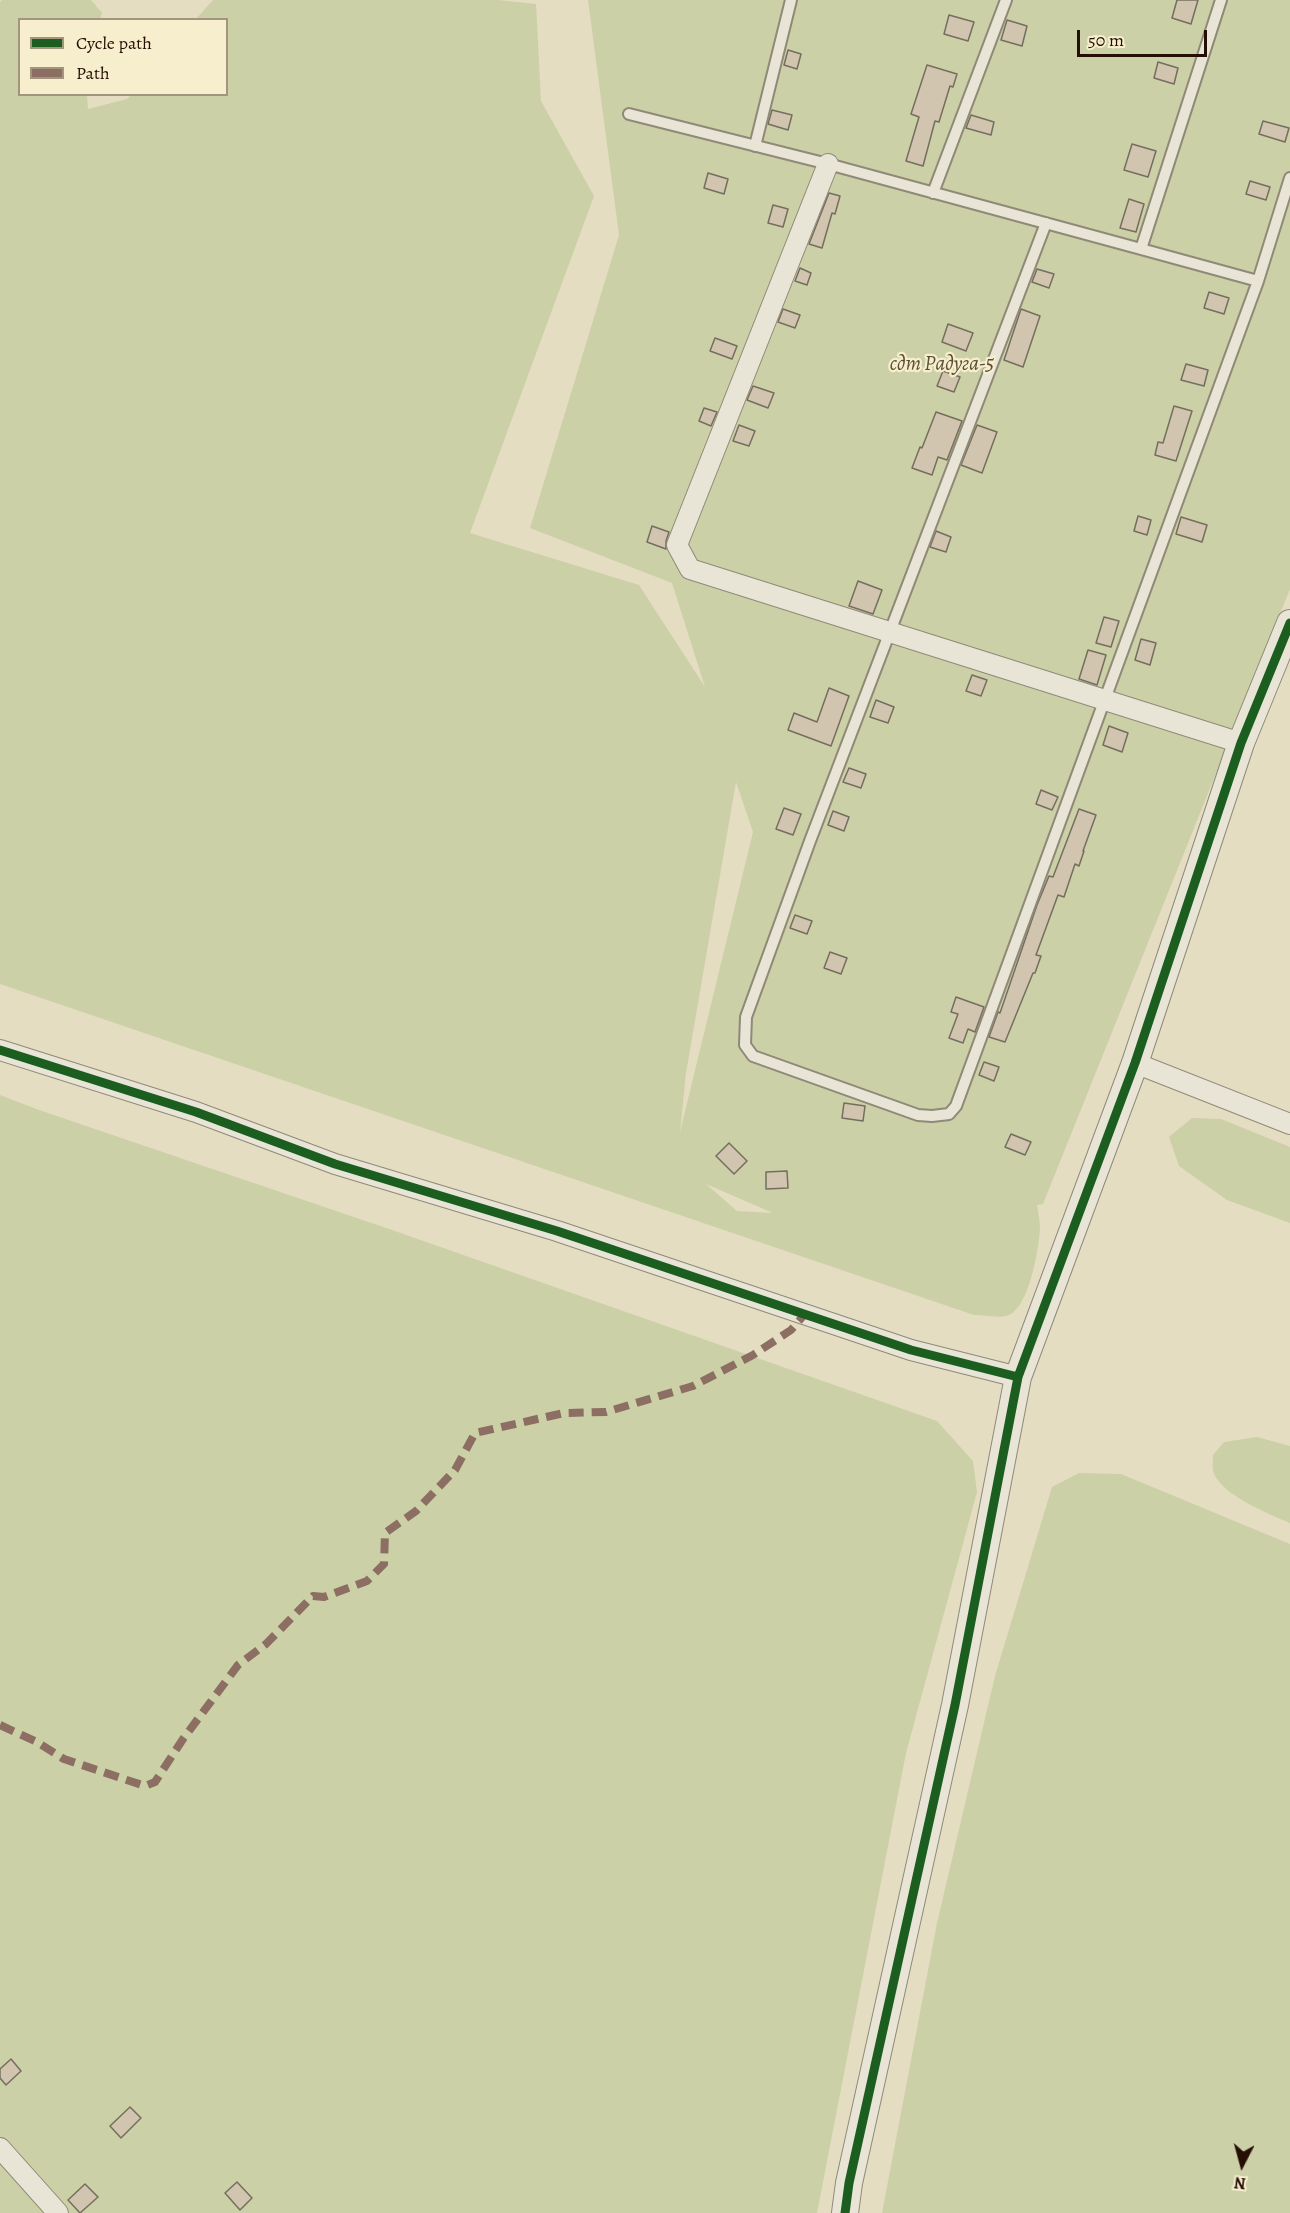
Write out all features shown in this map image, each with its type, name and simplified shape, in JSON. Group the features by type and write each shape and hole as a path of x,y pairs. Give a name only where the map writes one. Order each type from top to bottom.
{"street":[{"path":"828,164 677,545 690,569 1241,743"},
{"path":"845,2213 849,2183 955,1705 1018,1377 1135,1063 1241,743 1290,623"},
{"path":"0,1050 196,1112 335,1164 556,1231 900,1346 1018,1377"},
{"path":"1135,1063 1290,1124"},
{"path":"0,2148 58,2213"}],"lane":[{"path":"755,146 790,0"},
{"path":"933,193 1006,0"},
{"path":"1141,249 1221,0"},
{"path":"629,114 828,164 1258,281"},
{"path":"1046,223 810,841 746,1017 746,1045 753,1056 918,1115 950,1114 956,1106 1258,281 1290,178"}],"green space":[{"name":"сдт Радуга-5","path":"2,0 91,0 102,13 100,18 18,18 18,96 87,96 88,109 127,99 130,96 228,96 228,18 197,18 213,0 498,0 536,4 541,101 594,196 470,533 639,585 705,687 672,583 530,528 619,235 588,0 1290,0 1290,589 1043,1204 1037,1205 1040,1228 1035,1263 1027,1291 1014,1312 1002,1317 974,1315 0,984 0,2","holes":["736,782 753,832 680,1132 686,1073","706,1184 773,1213 737,1211"]},
{"path":"0,1095 937,1421 973,1461 977,1492 906,1753 817,2213 0,2213"},
{"path":"1192,1118 1221,1119 1290,1147 1290,1223 1227,1200 1179,1166 1169,1137"},
{"path":"1257,1437 1290,1446 1290,1523 1237,1497 1219,1482 1214,1474 1213,1455 1224,1442"},
{"path":"1079,1473 1121,1474 1290,1544 1290,2213 882,2213 937,1923 995,1676 1052,1487"}],"building":[{"path":"1177,0 1198,0 1191,24 1172,18"},
{"path":"949,15 974,22 968,41 944,34"},
{"path":"1007,20 1027,26 1022,46 1001,40"},
{"path":"788,50 801,54 797,69 784,65"},
{"path":"1158,62 1178,68 1174,84 1154,78"},
{"path":"927,65 957,74 953,87 950,86 939,122 935,121 923,166 906,161 919,117 911,114"},
{"path":"772,110 792,115 788,130 768,124"},
{"path":"971,115 994,122 991,135 966,128"},
{"path":"1263,121 1289,128 1285,142 1259,134"},
{"path":"1132,144 1156,151 1148,177 1124,170"},
{"path":"708,173 728,179 724,194 704,188"},
{"path":"1250,181 1270,187 1266,200 1246,194"},
{"path":"829,193 840,196 835,214 832,213 822,248 809,244"},
{"path":"1129,199 1144,204 1136,232 1120,228"},
{"path":"773,205 788,209 783,227 768,223"},
{"path":"800,268 811,273 807,285 795,281"},
{"path":"1037,269 1054,274 1049,288 1032,282"},
{"path":"1209,292 1229,298 1224,314 1204,308"},
{"path":"783,309 800,315 795,328 778,322"},
{"path":"1021,309 1040,316 1023,367 1004,360"},
{"path":"948,324 973,333 966,351 942,342"},
{"path":"715,338 737,346 732,359 710,351"},
{"path":"1186,364 1208,370 1204,386 1181,380"},
{"path":"943,371 960,377 954,392 937,386"},
{"path":"753,386 774,393 768,408 747,400"},
{"path":"1174,406 1192,411 1176,461 1155,455 1158,442 1163,443"},
{"path":"704,408 717,412 711,426 699,421"},
{"path":"936,412 962,421 947,460 938,457 932,475 912,468"},
{"path":"739,425 755,431 749,446 733,441"},
{"path":"977,425 997,432 982,473 961,465"},
{"path":"1138,516 1151,520 1147,535 1134,531"},
{"path":"1181,517 1207,525 1202,542 1176,534"},
{"path":"652,526 669,532 666,549 647,542"},
{"path":"936,531 951,537 946,552 930,547"},
{"path":"858,581 882,590 873,614 849,606"},
{"path":"1104,617 1119,621 1111,647 1096,643"},
{"path":"1141,639 1156,643 1150,665 1135,660"},
{"path":"1088,650 1106,655 1097,685 1079,679"},
{"path":"972,675 987,680 981,696 966,691"},
{"path":"829,688 849,696 831,746 788,730 794,713 817,722"},
{"path":"876,700 894,707 888,723 870,717"},
{"path":"1109,726 1128,733 1122,752 1103,745"},
{"path":"849,768 866,774 861,788 843,782"},
{"path":"1041,790 1058,797 1052,810 1036,804"},
{"path":"784,808 801,814 793,835 776,829"},
{"path":"1079,809 1096,815 1079,866 1075,864 1064,897 1058,895 1036,955 1041,956 1035,973 1033,973 1005,1042 989,1037 998,1012 1000,1013 1037,905 1049,876 1053,877"},
{"path":"833,811 849,817 844,831 828,825"},
{"path":"795,915 812,921 807,934 790,928"},
{"path":"830,952 847,958 841,974 824,968"},
{"path":"956,997 984,1007 975,1032 968,1029 963,1043 949,1038 958,1014 951,1012"},
{"path":"984,1062 999,1067 994,1081 979,1075"},
{"path":"844,1103 865,1106 863,1121 842,1118"},
{"path":"1011,1134 1031,1142 1025,1155 1005,1147"},
{"path":"729,1143 747,1161 734,1174 716,1156"},
{"path":"787,1171 788,1188 766,1189 766,1172"},
{"path":"11,2059 21,2071 6,2085 0,2078 0,2069"},
{"path":"130,2107 141,2118 121,2138 110,2126"},
{"path":"237,2182 252,2198 240,2210 225,2193"},
{"path":"85,2184 98,2197 80,2213 68,2200"}],"marked path":[{"path":"0,1725 37,1742 64,1759 145,1786 155,1782 183,1739 238,1665 266,1644 313,1596 324,1597 367,1581 384,1564 385,1533 416,1511 455,1470 475,1433 564,1413 606,1412 693,1386 753,1355 791,1330 804,1315"}],"cycle path":[{"path":"845,2213 849,2183 955,1705 1018,1377 1135,1063 1241,743 1290,623"},
{"path":"0,1050 196,1112 335,1164 557,1231 911,1350 1018,1377"}]}
